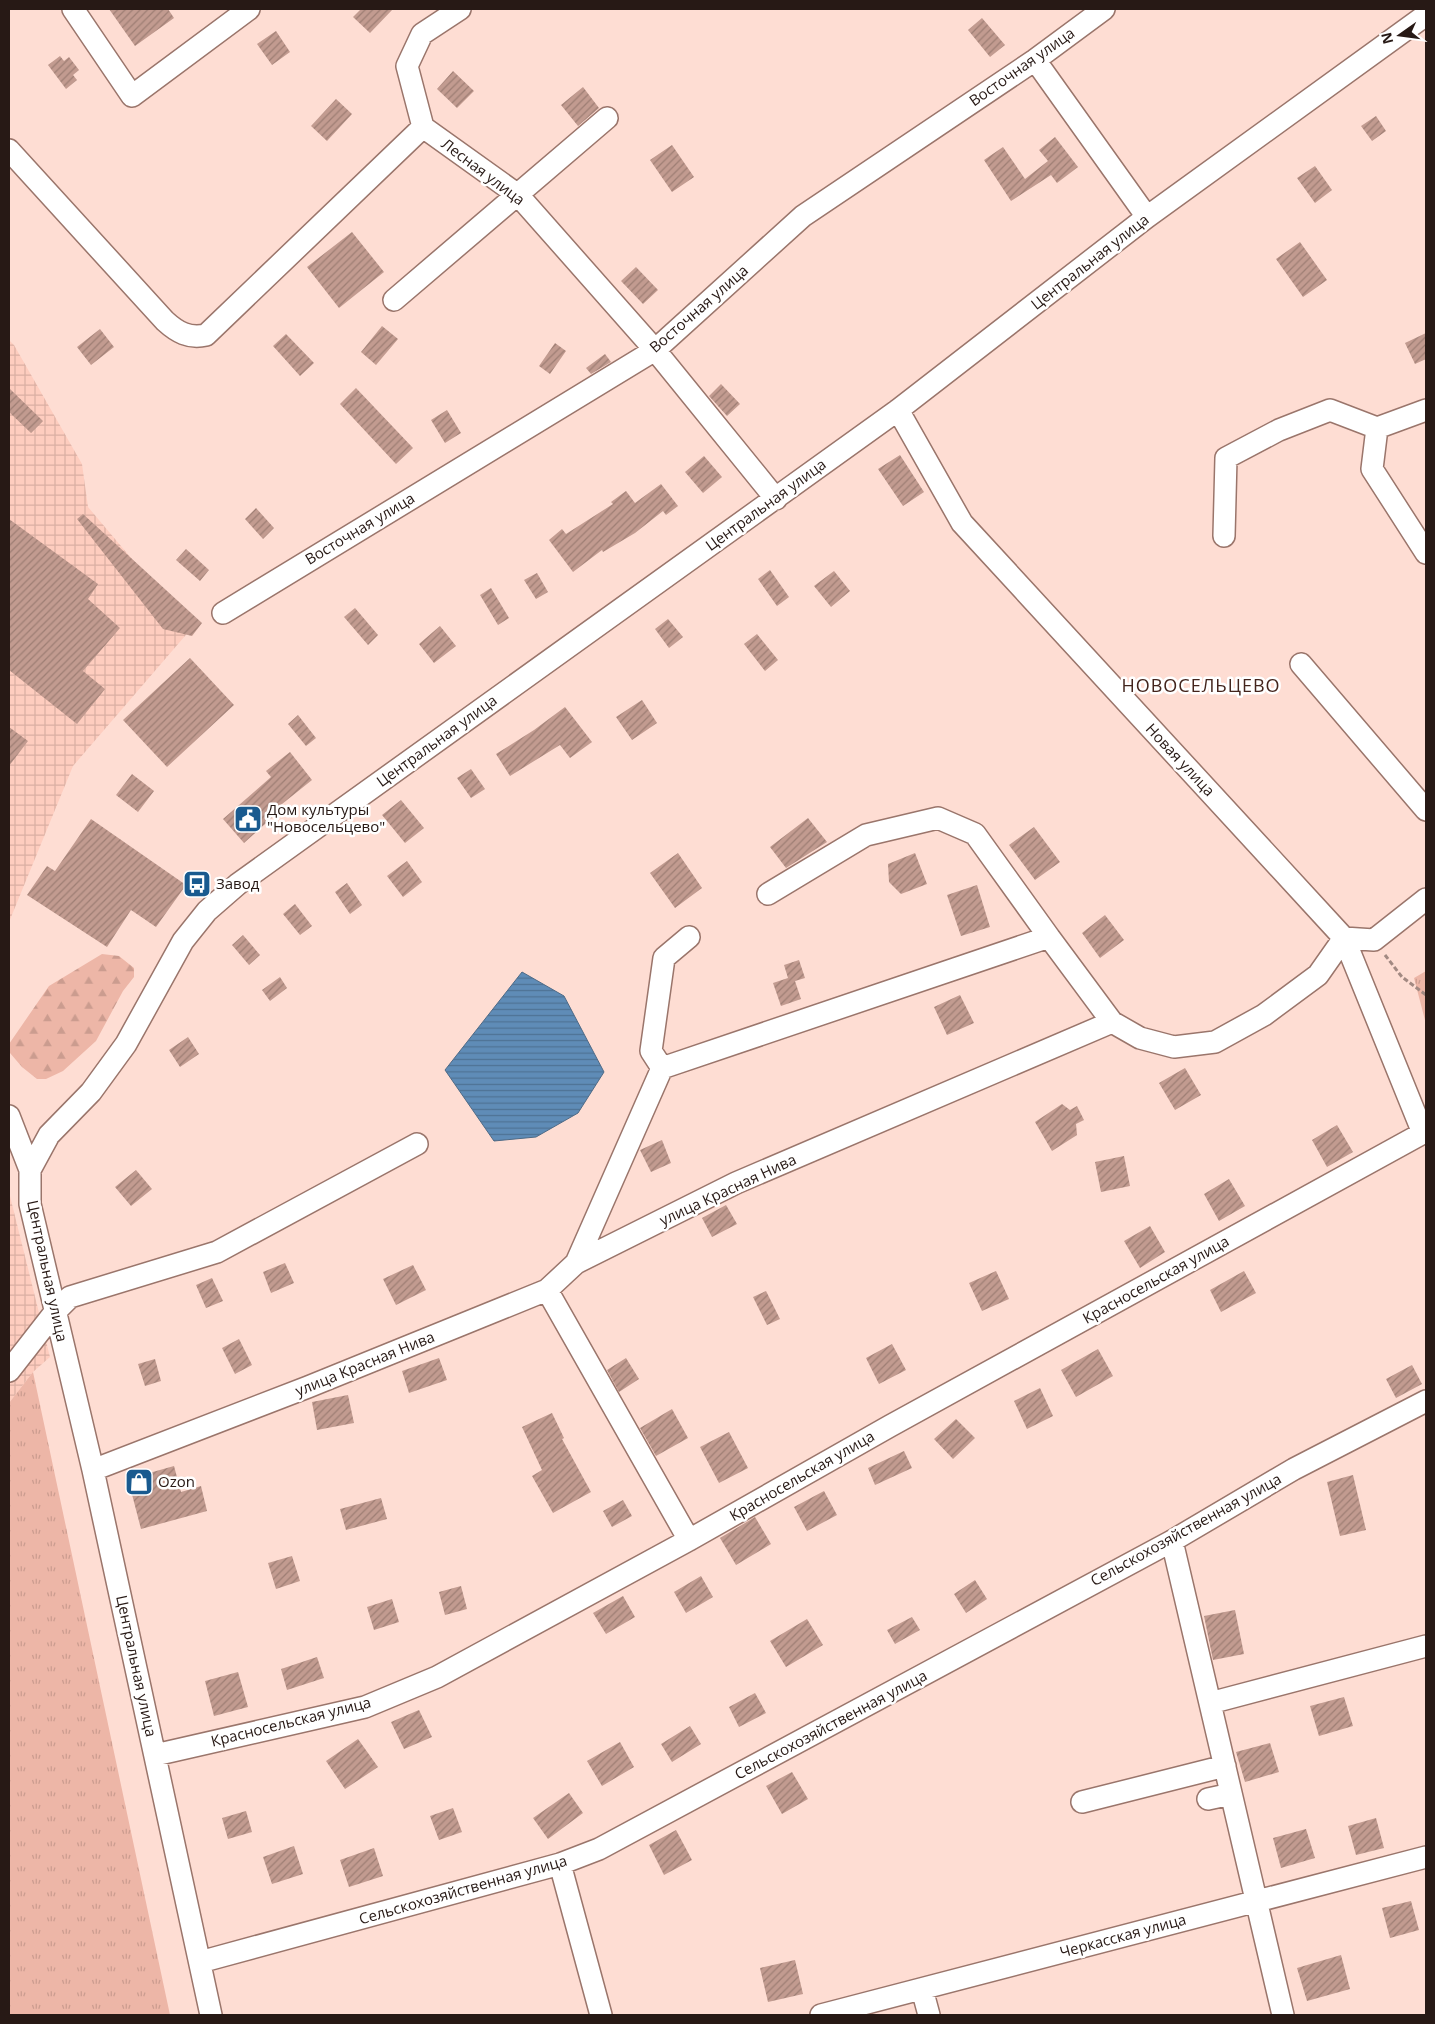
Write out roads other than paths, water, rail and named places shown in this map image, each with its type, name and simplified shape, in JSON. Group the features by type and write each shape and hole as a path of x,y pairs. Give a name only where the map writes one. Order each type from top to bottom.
{"street":[{"path":"73,9 132,96 249,9"},
{"path":"9,150 165,321 183,334 199,337 206,335 423,127 407,66 422,34 460,9"},
{"name":"Восточная улица","path":"223,613 655,350 803,216 1034,60 1104,9"},
{"name":"Центральная улица","path":"211,2015 94,1470 30,1204 30,1170 48,1135 91,1092 126,1044 183,941 207,911 238,884 898,410 1147,217 1426,15"},
{"path":"1034,60 1147,217"},
{"path":"394,300 607,118"},
{"name":"Лесная улица","path":"423,127 518,195 655,350 776,499"},
{"name":"Новая улица","path":"898,410 962,523 1344,938 1423,1133"},
{"path":"1224,536 1226,458 1279,430 1330,410 1377,428 1426,410"},
{"path":"1377,428 1372,469 1426,553"},
{"path":"1301,664 1426,810"},
{"path":"768,894 866,835 938,818 975,834 1112,1022 1140,1038 1174,1047 1215,1042 1264,1015 1318,975 1344,938 1374,940 1426,899"},
{"path":"662,1068 651,1051 664,958 689,936"},
{"path":"576,1263 662,1068 1049,937"},
{"name":"улица Красная Нива","path":"94,1470 308,1387 547,1290 576,1263 736,1183 1112,1022"},
{"path":"9,1116 30,1170"},
{"name":"Красносельская улица","path":"155,1754 365,1707 437,1677 689,1540 898,1421 1423,1133"},
{"path":"9,1371 55,1312 70,1298 217,1252 417,1144"},
{"path":"547,1290 689,1540"},
{"name":"Сельскохозяйственная улица","path":"200,1962 560,1864 599,1849 1172,1540 1294,1469 1426,1401"},
{"path":"1172,1540 1283,2015"},
{"path":"1210,1703 1426,1646"},
{"path":"1082,1802 1225,1766"},
{"path":"1208,1799 1231,1794"},
{"name":"Черкасская улица","path":"821,2015 1426,1857"},
{"path":"560,1864 601,2015"},
{"path":"922,1989 929,2015"}],"water":[{"path":"522,972 564,996 604,1072 578,1113 536,1137 494,1141 445,1070"}],"place":[{"name":"Дом культуры \"Новосельцево\"","path":"248,819"},
{"name":"Завод","path":"197,884"},
{"name":"Ozon","path":"139,1482"}],"district":[{"name":"НОВОСЕЛЬЦЕВО","path":"1201,686"}]}
